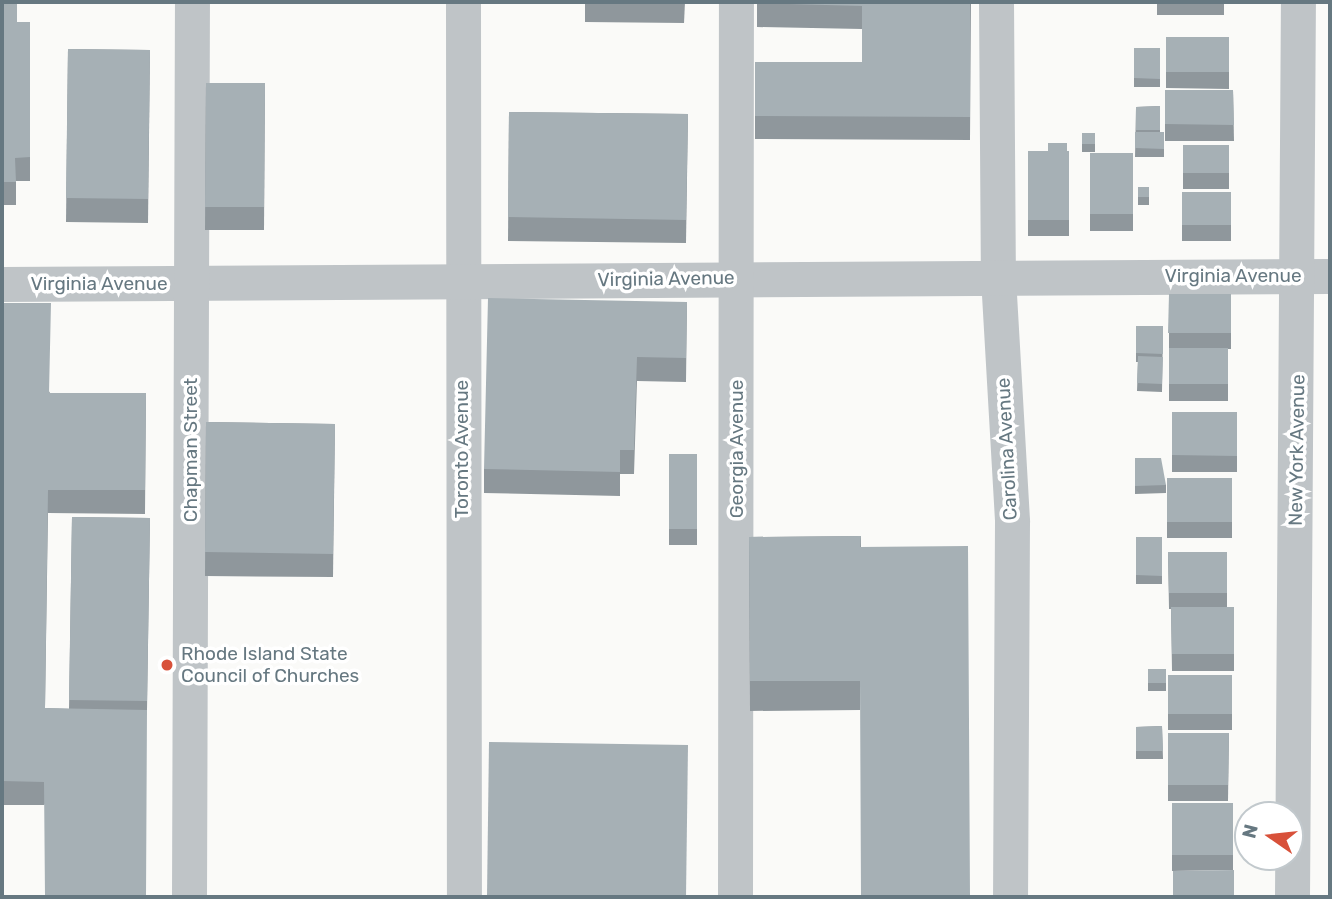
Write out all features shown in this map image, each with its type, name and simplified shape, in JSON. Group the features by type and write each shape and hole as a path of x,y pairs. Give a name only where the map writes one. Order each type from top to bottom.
{"street":[{"name":"Chapman Street","path":"189,897 192,2"},
{"name":"Toronto Avenue","path":"463,2 461,282 464,897"},
{"name":"Georgia Avenue","path":"735,897 736,2"},
{"name":"Carolina Avenue","path":"996,2 998,277 1012,522 1010,897"},
{"name":"New York Avenue","path":"1292,897 1315,276 1298,2"},
{"name":"Virginia Avenue","path":"2,284 191,285 737,278 1315,276"}],"building":[{"path":"2,2 17,2 17,22 30,22 30,157 15,158 16,182 2,182"},
{"path":"757,2 970,2 970,117 755,116 755,62 862,62 862,6"},
{"path":"1166,37 1229,37 1229,72 1166,72"},
{"path":"1134,48 1160,48 1160,79 1134,78"},
{"path":"68,49 150,50 148,199 66,198"},
{"path":"206,83 265,83 264,207 205,207"},
{"path":"1165,90 1233,90 1234,125 1165,124"},
{"path":"1160,106 1160,130 1136,130 1136,107"},
{"path":"509,112 688,114 686,220 508,217"},
{"path":"1135,132 1164,132 1164,149 1135,148"},
{"path":"1082,133 1095,133 1095,144 1082,144"},
{"path":"1048,143 1067,143 1067,151 1048,151"},
{"path":"1183,145 1229,145 1229,173 1183,173"},
{"path":"1028,151 1069,151 1069,220 1028,220"},
{"path":"1090,153 1133,153 1133,214 1090,214"},
{"path":"1138,187 1149,187 1149,197 1138,197"},
{"path":"1182,192 1231,192 1231,225 1182,225"},
{"path":"1169,294 1231,294 1231,333 1168,333"},
{"path":"488,298 687,302 686,358 637,357 634,450 620,450 620,472 484,469"},
{"path":"2,303 51,303 49,393 146,393 145,490 48,490 45,708 147,710 146,897 45,897 44,782 2,781"},
{"path":"1136,326 1163,326 1163,354 1136,353"},
{"path":"1169,348 1228,348 1228,384 1169,384"},
{"path":"1138,356 1163,357 1162,384 1137,383"},
{"path":"1172,412 1237,412 1237,456 1172,455"},
{"path":"206,422 335,424 333,554 205,552"},
{"path":"669,454 697,454 697,529 669,529"},
{"path":"1135,458 1161,458 1166,485 1135,486"},
{"path":"1167,478 1232,478 1232,522 1167,522"},
{"path":"72,517 150,518 147,701 69,700"},
{"path":"861,536 860,547 968,546 970,897 861,897 860,681 750,681 749,537"},
{"path":"1136,537 1162,537 1162,576 1136,575"},
{"path":"1168,552 1227,552 1227,593 1169,593"},
{"path":"1171,607 1234,607 1234,654 1172,654"},
{"path":"1148,669 1166,669 1166,683 1148,683"},
{"path":"1168,675 1232,675 1232,714 1168,714"},
{"path":"1162,726 1163,751 1136,751 1136,727"},
{"path":"1168,733 1229,733 1228,785 1168,785"},
{"path":"489,742 688,745 686,897 487,897"},
{"path":"1172,803 1233,803 1233,855 1172,855"},
{"path":"1234,870 1234,897 1173,897 1173,871"}],"place":[{"name":"Rhode Island State Council of Churches","path":"167,665"}]}
